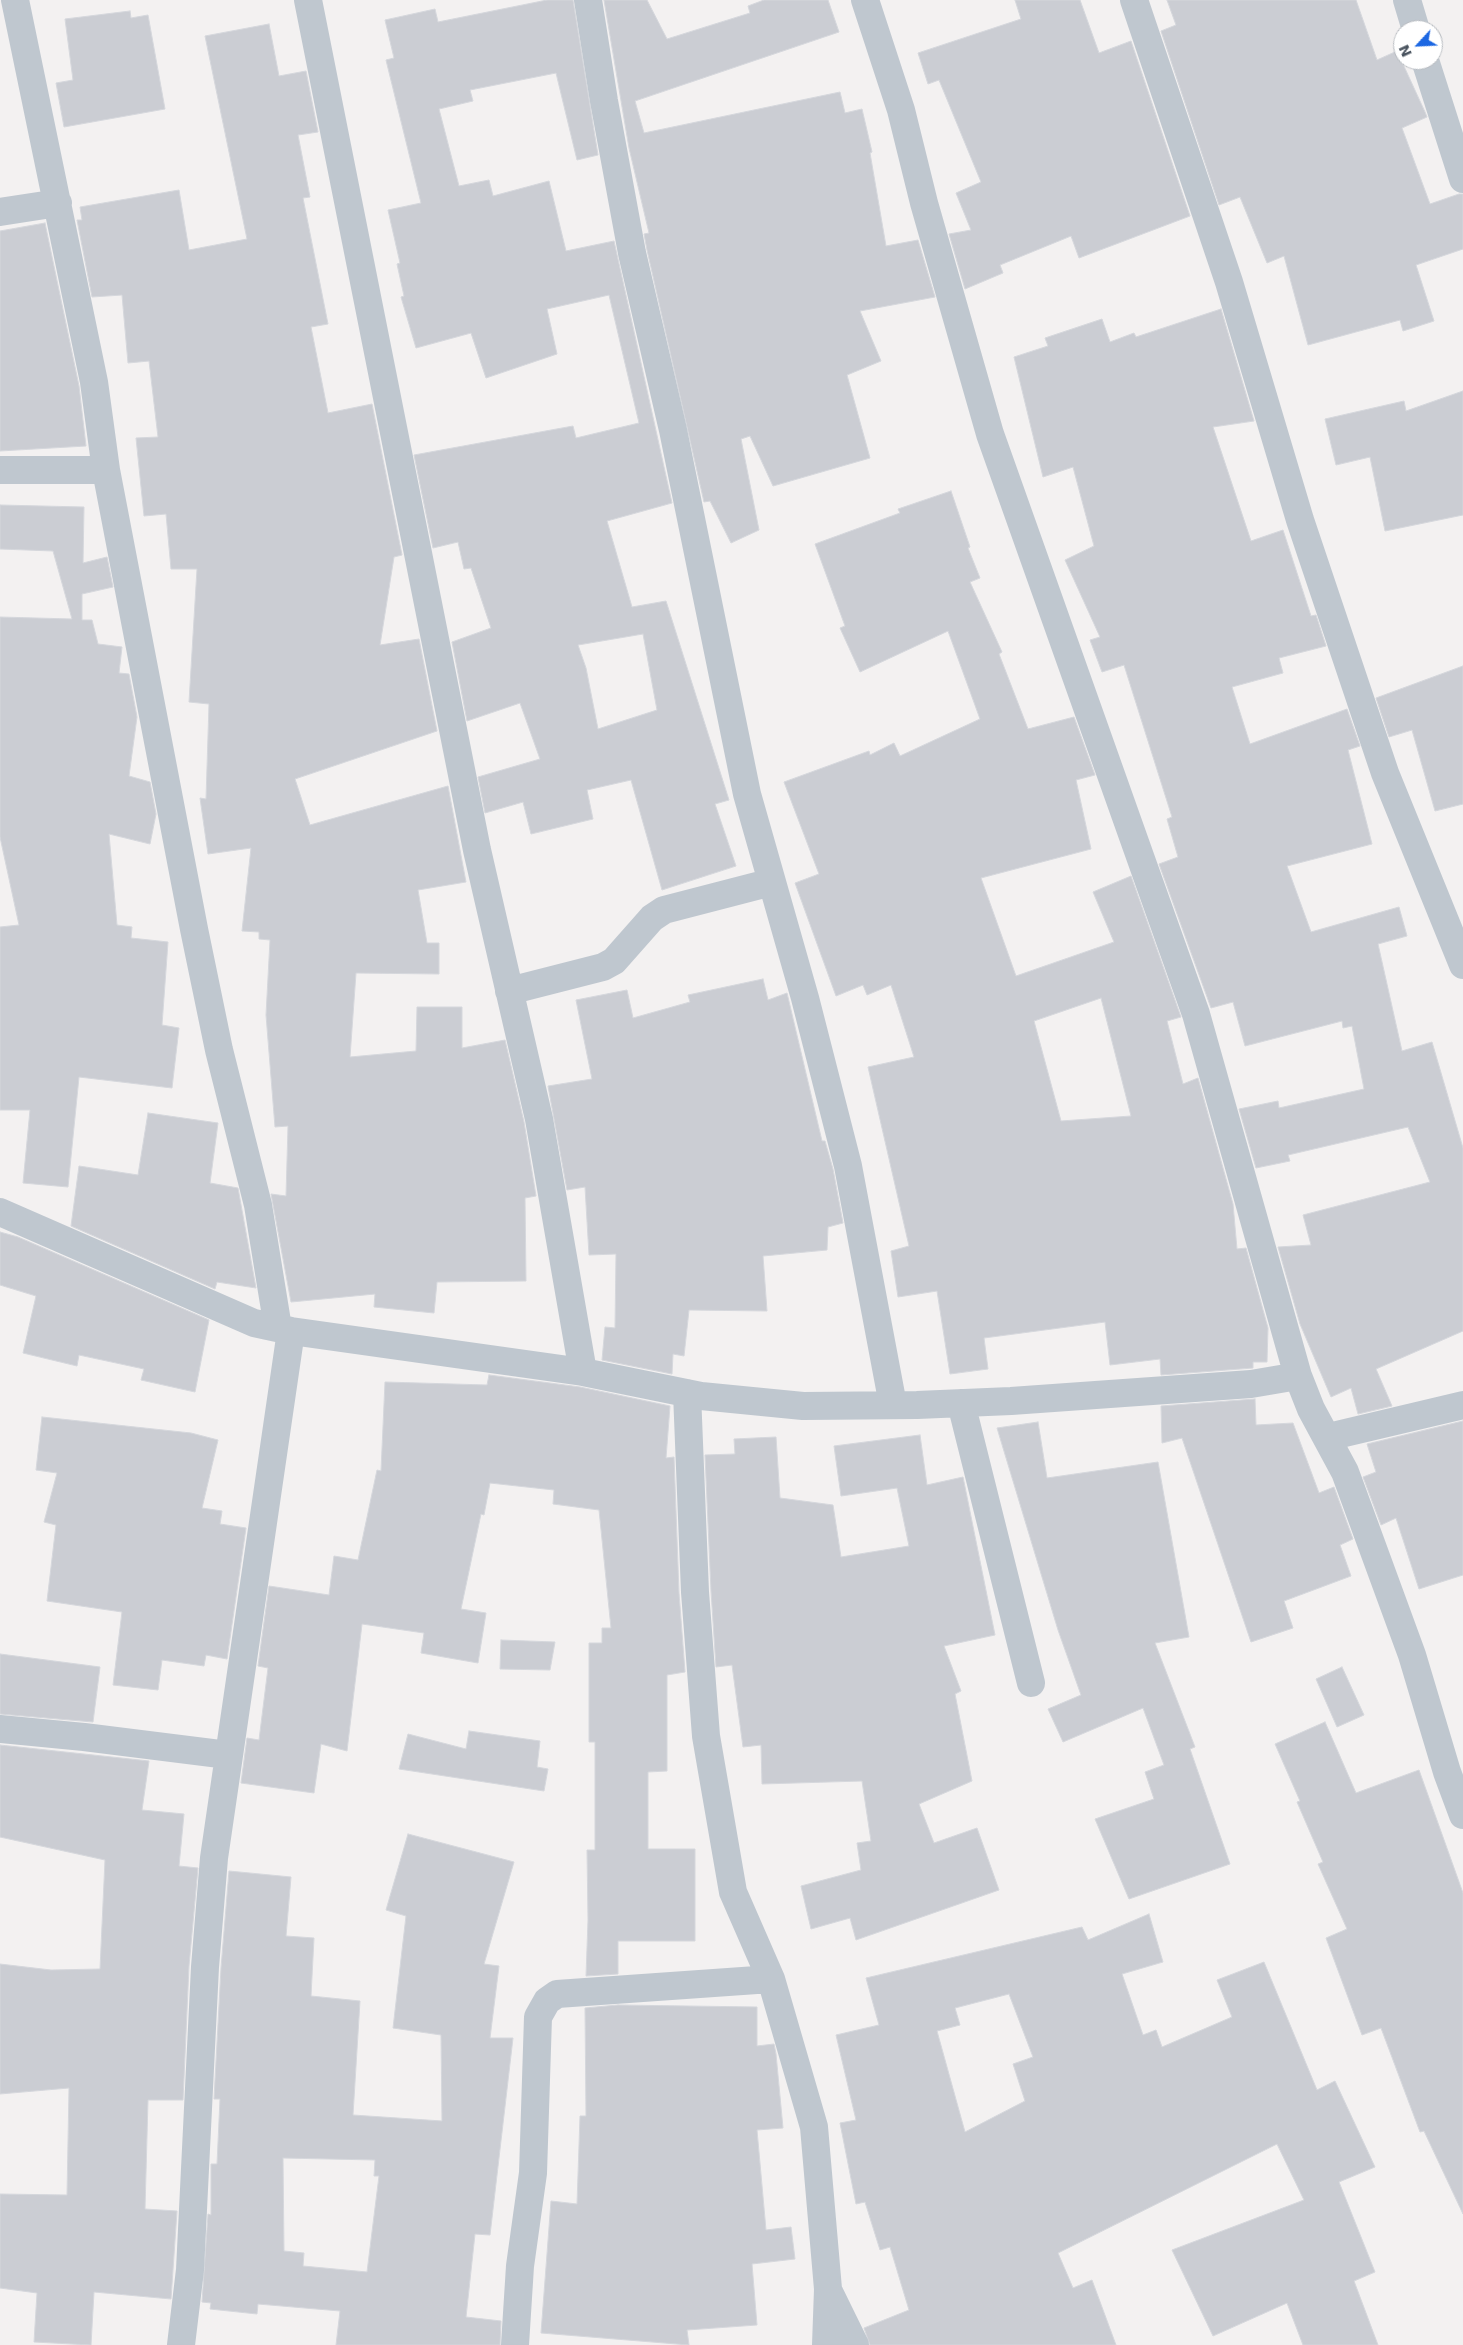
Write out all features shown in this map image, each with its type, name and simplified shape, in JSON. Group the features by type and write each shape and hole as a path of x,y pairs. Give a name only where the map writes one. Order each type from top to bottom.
{"street":[{"path":"15,0 94,382 106,470 194,929 219,1050 258,1205 284,1329 214,1858 205,1967 190,2270 181,2345"},
{"path":"308,0 476,850 539,1119 583,1372"},
{"path":"588,0 604,101 632,253 673,430 747,794 805,998 848,1166 893,1405"},
{"path":"866,0 900,110 924,203 990,434 1196,1014 1298,1376 1311,1409 1328,1437 1345,1472 1409,1646 1447,1772 1463,1815"},
{"path":"1134,0 1229,282 1300,520 1385,773 1463,965"},
{"path":"1407,0 1413,20"},
{"path":"1429,70 1463,179"},
{"path":"0,212 58,203"},
{"path":"0,470 106,470"},
{"path":"509,992 603,967 614,961 652,918 664,910 772,882"},
{"path":"0,1212 254,1323 284,1329 583,1372 688,1393 803,1406 961,1404 1251,1384 1298,1376"},
{"path":"688,1393 695,1592 706,1736 733,1892 771,1979 814,2128 828,2289 826,2345"},
{"path":"961,1404 1031,1683"},
{"path":"1328,1437 1463,1406"},
{"path":"0,1729 228,1755"},
{"path":"515,2345 520,2266 533,2172 538,2017 546,2001 557,1994 771,1979"},
{"path":"828,2289 855,2345"}],"building":[{"path":"547,0 573,0 598,155 577,160 556,73 470,90 473,101 439,109 459,186 489,180 493,196 549,181 566,251 614,241 672,503 607,521 632,607 666,601 729,800 715,804 736,866 662,890 631,780 587,790 593,819 531,834 523,802 485,813 478,777 540,759 520,703 467,721 452,642 491,628 471,568 464,569 458,542 433,548 414,455 573,426 576,438 639,423 609,295 547,309 557,354 486,378 471,333 416,348 401,297 404,296 397,264 400,263 388,210 421,203 386,60 394,58 385,20 435,9 438,22","holes":["643,634 657,710 598,729 586,668 578,645"]},
{"path":"604,0 647,0 667,39 750,13 748,6 764,0 828,0 839,32 635,101 644,133 840,92 845,113 862,109 872,152 870,153 886,246 918,240 935,297 860,311 881,361 847,375 870,458 773,486 750,436 741,439 759,530 731,543 710,501 704,502 647,250 644,234 649,233 629,148"},
{"path":"1015,0 1080,0 1099,53 1131,41 1190,216 1079,258 1071,236 1000,265 1003,273 965,289 949,234 971,230 956,193 981,182 939,80 928,84 918,53 1021,19"},
{"path":"1167,0 1356,0 1377,60 1393,53 1393,70 1406,70 1427,117 1402,128 1430,204 1463,194 1463,249 1416,265 1434,321 1403,331 1400,320 1308,345 1284,256 1267,263 1240,197 1219,205 1161,31 1176,25"},
{"path":"130,11 131,18 148,15 165,109 64,127 56,83 73,80 65,19"},
{"path":"269,24 279,76 306,71 318,132 298,135 310,197 303,198 328,324 311,327 328,413 372,404 402,555 394,557 380,645 419,639 437,731 295,779 310,825 448,786 466,882 418,890 427,943 439,943 439,974 356,973 350,1057 416,1051 417,1007 462,1007 462,1048 505,1040 524,1122 536,1196 525,1198 526,1281 437,1282 434,1313 374,1307 375,1294 291,1302 271,1194 286,1196 288,1126 275,1127 266,1015 270,940 259,939 259,932 242,931 251,848 208,854 200,798 206,799 209,704 189,702 197,569 171,569 166,514 144,516 136,438 158,437 149,361 128,363 122,295 92,297 77,220 82,220 80,207 179,190 189,250 247,239 205,36"},
{"path":"45,223 79,386 86,446 0,451 0,231"},
{"path":"1221,309 1254,421 1213,427 1251,541 1283,530 1311,616 1316,615 1326,646 1279,658 1283,673 1232,687 1250,744 1347,709 1360,746 1348,750 1372,844 1287,866 1311,932 1399,907 1407,936 1378,944 1402,1051 1432,1042 1463,1148 1463,1331 1376,1369 1392,1406 1358,1414 1351,1388 1331,1397 1300,1324 1278,1247 1311,1245 1303,1215 1430,1182 1408,1127 1288,1155 1290,1161 1256,1168 1239,1109 1278,1101 1279,1108 1364,1089 1352,1026 1343,1028 1342,1021 1245,1046 1233,1002 1211,1008 1159,864 1178,857 1167,819 1172,817 1124,665 1102,672 1090,640 1100,637 1065,560 1094,546 1073,467 1043,477 1014,357 1048,346 1045,338 1102,319 1110,342 1134,333 1136,337"},
{"path":"1463,391 1463,515 1385,531 1370,457 1336,465 1325,419 1404,401 1406,411"},
{"path":"951,491 970,547 968,548 980,578 970,582 1002,652 999,654 1028,729 1074,717 1095,775 1076,780 1091,849 981,878 1016,976 1114,942 1093,892 1131,876 1181,1017 1167,1021 1183,1084 1198,1078 1233,1204 1237,1249 1246,1248 1268,1328 1267,1362 1253,1362 1253,1368 1161,1375 1160,1359 1110,1365 1105,1322 984,1338 988,1369 950,1374 937,1291 898,1297 891,1251 909,1246 868,1067 914,1057 891,985 867,995 863,985 836,996 795,883 819,874 784,782 869,751 870,755 894,743 900,756 980,719 948,631 860,672 840,628 845,626 815,544 900,513 898,509","holes":["1101,998 1131,1116 1061,1121 1034,1021"]},
{"path":"0,505 84,507 83,563 107,557 113,587 82,594 82,620 92,620 98,644 122,647 119,673 129,674 137,717 129,776 150,782 156,814 150,844 109,834 117,925 132,927 131,938 168,942 162,1025 179,1028 172,1088 79,1077 68,1187 23,1183 30,1110 0,1110 0,927 19,925 0,837 0,617 72,619 53,551 0,549"},
{"path":"1463,666 1463,804 1435,811 1412,730 1389,737 1376,698"},
{"path":"763,979 768,1000 787,993 822,1141 825,1141 833,1169 843,1223 828,1227 827,1250 763,1256 767,1311 689,1310 684,1356 673,1354 672,1374 602,1360 605,1327 615,1328 616,1254 589,1255 585,1187 567,1190 548,1086 592,1079 576,1000 627,990 633,1018 690,1002 688,995"},
{"path":"148,1113 218,1123 210,1183 238,1188 256,1288 217,1282 215,1289 71,1226 79,1166 138,1175"},
{"path":"0,1232 18,1237 209,1320 195,1392 141,1380 144,1369 79,1355 77,1366 23,1353 36,1296 0,1285"},
{"path":"489,1375 580,1387 670,1406 666,1458 674,1457 679,1593 685,1672 667,1675 667,1771 648,1772 648,1849 695,1849 695,1941 618,1941 618,1974 586,1976 588,1920 587,1850 595,1850 595,1742 589,1742 589,1643 602,1643 602,1628 611,1628 599,1510 553,1504 554,1490 490,1483 484,1515 481,1514 461,1609 486,1613 478,1663 421,1653 424,1633 362,1624 347,1751 321,1744 314,1793 241,1783 247,1738 259,1740 268,1668 258,1666 269,1586 329,1595 334,1556 358,1560 377,1470 381,1471 385,1382 487,1385"},
{"path":"1255,1399 1256,1425 1293,1423 1319,1493 1334,1487 1353,1539 1340,1545 1351,1576 1284,1601 1293,1628 1251,1642 1182,1438 1162,1443 1161,1406"},
{"path":"42,1417 191,1433 218,1440 202,1508 222,1511 220,1524 246,1528 227,1659 206,1655 204,1666 162,1660 158,1690 113,1685 122,1612 47,1601 56,1525 44,1522 57,1473 36,1470"},
{"path":"1463,1421 1463,1575 1419,1589 1396,1518 1381,1525 1363,1477 1376,1472 1367,1444"},
{"path":"1038,1422 1047,1478 1158,1462 1189,1637 1155,1643 1195,1747 1190,1749 1230,1864 1129,1899 1095,1819 1154,1799 1145,1772 1164,1765 1143,1708 1063,1742 1048,1709 1081,1695 1058,1630 997,1428"},
{"path":"920,1435 927,1485 963,1477 995,1635 944,1646 961,1691 955,1694 972,1781 919,1804 934,1843 977,1828 999,1890 856,1940 850,1918 811,1929 801,1886 861,1870 857,1843 871,1841 862,1781 762,1784 761,1745 743,1747 732,1665 716,1667 705,1455 735,1454 734,1439 776,1437 780,1498 833,1505 841,1557 909,1546 897,1488 841,1496 834,1446"},
{"path":"501,1640 555,1642 550,1670 500,1669"},
{"path":"0,1654 100,1667 93,1722 0,1714"},
{"path":"1342,1667 1364,1715 1337,1727 1316,1679"},
{"path":"1325,1722 1356,1793 1419,1770 1463,1893 1463,2214 1424,2131 1420,2132 1381,2028 1362,2035 1326,1938 1347,1929 1318,1864 1323,1862 1297,1802 1300,1801 1275,1744"},
{"path":"469,1731 540,1741 537,1767 548,1769 544,1791 399,1769 408,1734 466,1749"},
{"path":"0,1745 149,1761 142,1810 184,1814 179,1866 198,1868 189,1966 183,2100 148,2100 145,2209 177,2211 171,2299 94,2292 91,2345 34,2342 37,2293 0,2288 0,2194 67,2195 69,2088 0,2094 0,1964 51,1970 100,1969 105,1860 0,1837"},
{"path":"408,1834 514,1862 484,1964 499,1966 490,2038 513,2038 490,2235 475,2234 466,2317 501,2321 500,2345 336,2345 340,2311 258,2304 257,2314 210,2309 211,2303 202,2302 208,2214 211,2215 211,2164 217,2164 220,2099 214,2099 221,1968 229,1871 291,1877 286,1936 314,1938 311,1996 360,2001 353,2115 442,2121 441,2035 393,2028 406,1916 386,1910","holes":["283,2158 375,2160 374,2176 379,2176 367,2272 303,2266 304,2253 284,2251"]},
{"path":"1149,1914 1163,1962 1122,1974 1143,2035 1156,2030 1162,2047 1232,2017 1217,1980 1264,1962 1317,2090 1335,2081 1375,2167 1339,2182 1375,2272 1354,2281 1378,2345 1303,2345 1287,2303 1213,2336 1172,2250 1304,2200 1277,2144 1058,2253 1073,2288 1092,2280 1116,2345 870,2345 864,2328 909,2310 890,2247 880,2250 865,2202 856,2204 840,2123 856,2120 836,2035 879,2025 866,1978 1082,1927 1088,1940","holes":["1009,1994 1033,2057 1013,2064 1025,2101 965,2132 937,2031 960,2025 955,2008"]},
{"path":"618,2005 757,2007 757,2046 774,2044 783,2128 757,2130 766,2230 791,2227 795,2259 752,2264 757,2325 687,2330 689,2345 541,2333 551,2201 577,2204 580,2116 586,2116 585,2008"}]}
